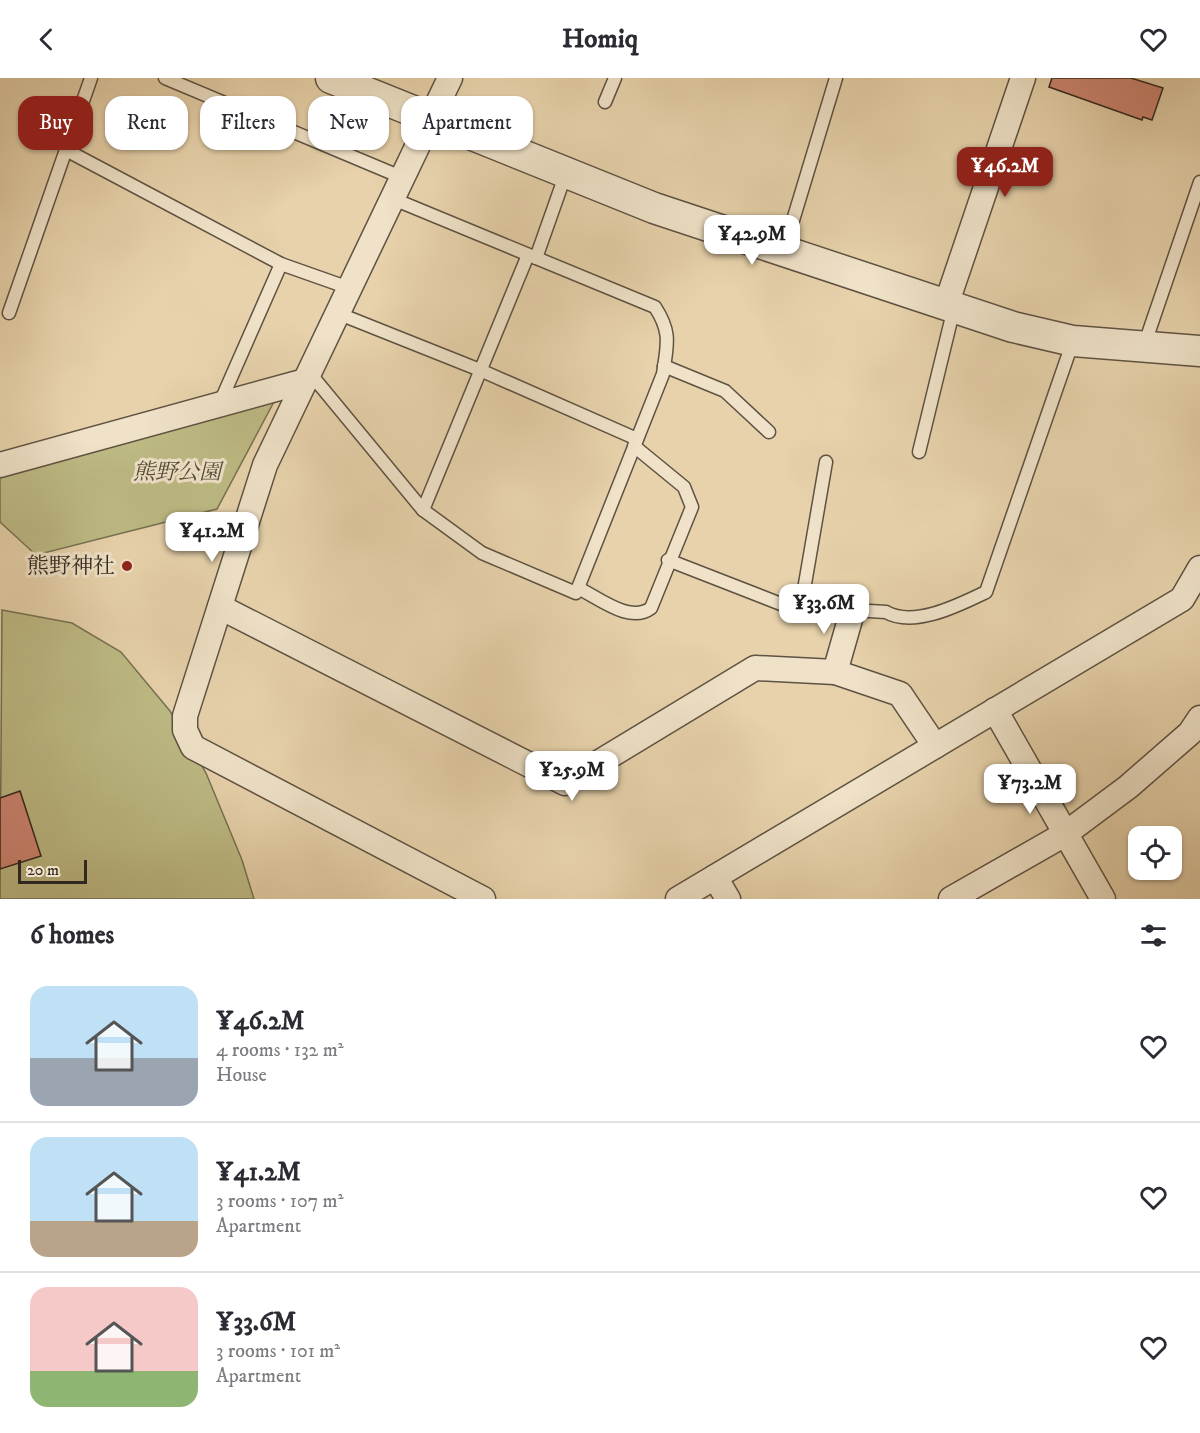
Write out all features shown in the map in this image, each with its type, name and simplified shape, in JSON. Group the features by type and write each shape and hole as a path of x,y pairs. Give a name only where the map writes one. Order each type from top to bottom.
{"street":[{"path":"331,78 401,108"},
{"path":"440,96 450,78"},
{"path":"950,306 1023,78"},
{"path":"414,150 265,465 185,716 185,730 193,747 483,899"},
{"path":"507,150 654,208 1013,327 1073,341 1200,351"},
{"path":"0,465 219,405 307,377"},
{"path":"678,899 1182,599 1200,568"},
{"path":"220,607 565,783 755,668 835,672 900,694 935,746"},
{"path":"835,672 853,609"},
{"path":"995,710 1103,899"},
{"path":"951,899 1065,834 1128,787 1190,733 1200,718"},
{"path":"715,877 728,899"}],"lane":[{"path":"85,96 91,78"},
{"path":"165,78 401,177"},
{"path":"605,102 615,78"},
{"path":"784,252 836,78"},
{"path":"9,313 66,150 281,264 349,288"},
{"path":"423,510 480,370 532,256 566,173"},
{"path":"1143,348 1200,182"},
{"path":"307,377 423,510 482,553 576,593 664,366 666,324 655,307 391,198"},
{"path":"219,405 281,264"},
{"path":"919,452 950,306"},
{"path":"337,313 480,370 636,442 684,486 692,507 668,560 651,608 643,614 632,615 578,588"},
{"path":"668,560 786,606 886,612 897,619 947,611 986,592 1073,341"},
{"path":"664,366 725,391 769,432"},
{"path":"801,607 826,462"}],"green space":[{"name":"熊野公園","path":"276,398 217,509 36,555 0,522 0,473"},
{"path":"2,610 72,623 121,652 170,711 206,773 242,860 254,899 0,899"}],"building":[{"path":"1052,78 1131,78 1163,88 1152,120 1143,117 1142,120 1049,87"},
{"path":"20,791 41,856 0,869 0,798"}],"place":[{"name":"熊野神社","path":"127,566"}]}
